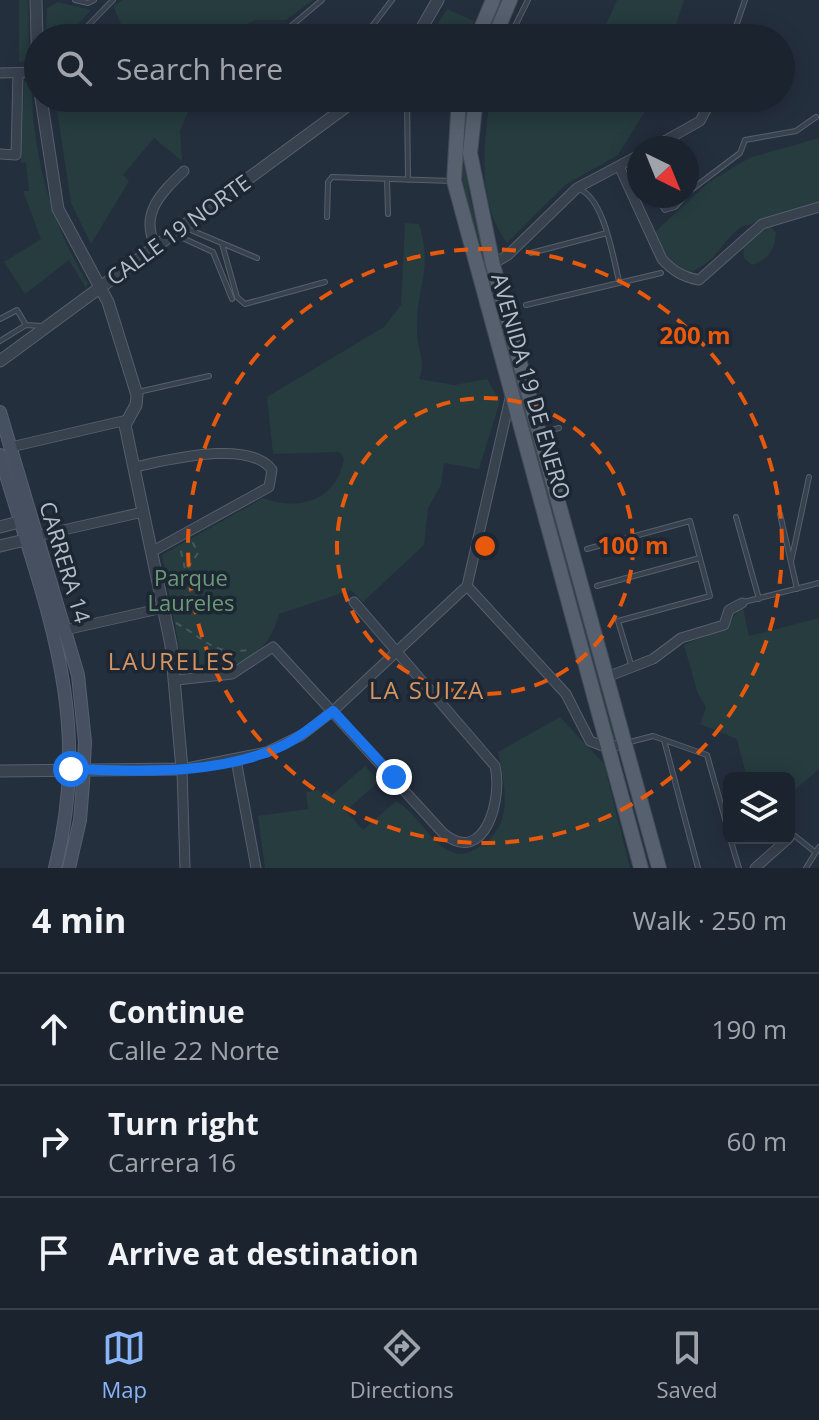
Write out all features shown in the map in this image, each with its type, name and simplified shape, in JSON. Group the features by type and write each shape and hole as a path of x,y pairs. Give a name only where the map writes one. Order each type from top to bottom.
{"main road":[{"path":"483,24 493,0"},
{"path":"500,24 510,0"},
{"name":"AVENIDA 19 DE ENERO","path":"458,112 454,181 641,868"},
{"name":"AVENIDA 19 DE ENERO","path":"474,112 470,153 493,265 659,868"},
{"path":"511,394 529,390"},
{"name":"CARRERA 14","path":"0,412 64,672 77,769 80,820 69,868"},
{"name":"CARRERA 14","path":"0,455 19,522 31,538 78,675 85,742 55,868"}],"street":[{"path":"36,0 37,24"},
{"path":"424,24 438,0"},
{"path":"0,73 24,74"},
{"path":"0,154 16,155 18,74"},
{"path":"43,112 58,209 108,302 136,392 136,405 127,420 176,680 185,868"},
{"name":"CALLE 19 NORTE","path":"0,361 336,112"},
{"path":"675,136 694,126 703,112"},
{"path":"477,269 493,265 577,188 627,162"},
{"path":"619,166 627,182"},
{"path":"155,245 148,231 154,202 184,171"},
{"path":"639,208 662,259 672,270 699,280 762,224 819,207"},
{"path":"0,771 182,769 236,760 285,745 333,711 467,586 511,394"},
{"path":"11,447 127,420"},
{"path":"134,467 208,453 262,460 272,470 269,487 153,551"},
{"path":"0,546 143,512"},
{"path":"0,527 19,522"},
{"path":"467,586 566,694 590,741 608,748 625,743"},
{"path":"176,680 232,674 270,650 333,711 443,833 462,843 476,837 489,824 499,790 495,766 354,602"},
{"path":"607,677 632,668 681,638 724,625 729,610 742,603"},
{"path":"65,630 163,609"},
{"path":"236,760 256,868"},
{"path":"755,868 782,844"}],"lane":[{"path":"75,0 88,3 94,0"},
{"path":"90,24 113,0"},
{"path":"294,24 322,0"},
{"path":"374,24 392,0"},
{"path":"516,24 528,0"},
{"path":"737,24 745,0"},
{"path":"407,112 408,180"},
{"path":"699,183 740,153 745,140 796,131 816,117"},
{"path":"327,217 329,178 454,181"},
{"path":"387,179 388,214"},
{"path":"577,188 593,196 607,233 619,281"},
{"path":"176,229 257,258"},
{"path":"176,229 213,252 232,299"},
{"path":"531,253 607,233"},
{"path":"222,244 237,297 245,304 325,282"},
{"path":"526,305 661,273"},
{"path":"0,319 17,310 26,325"},
{"path":"0,341 26,325 47,326"},
{"path":"136,392 209,376"},
{"path":"541,432 559,428"},
{"path":"791,562 809,477"},
{"path":"780,514 797,589"},
{"path":"736,517 759,599"},
{"path":"587,549 690,521 710,596 618,621 632,668"},
{"path":"597,586 700,558"},
{"path":"742,603 819,583"},
{"path":"625,743 653,736 707,755 723,811"},
{"path":"664,740 698,868"},
{"path":"795,839 817,849 806,868"},
{"path":"732,844 739,868"}],"path":[{"path":"157,577 186,571 198,553 188,533"},
{"path":"178,538 191,595 163,609 215,649 229,653 270,650"}],"green space":[{"path":"19,0 28,0 28,24 24,24 24,61 19,62"},
{"path":"123,0 313,0 286,20 255,20 247,24 121,24 113,6"},
{"path":"617,0 684,0 676,24 606,24"},
{"path":"58,2 91,10 78,24 46,24 47,8"},
{"path":"447,9 474,21 473,24 437,24"},
{"path":"24,83 24,112 33,112 45,185 63,236 88,283 86,288 69,260 25,294 4,262 41,239 23,191 29,191 26,163 21,162"},
{"path":"57,112 188,112 180,131 182,161 154,138 123,175 129,181 91,244 71,203"},
{"path":"463,112 470,112 467,163 469,194 486,256 479,257 462,194 460,162"},
{"path":"488,112 644,112 618,155 565,185 507,243 490,210 485,154"},
{"path":"819,138 819,202 741,227 707,262 691,272 678,265 661,246 655,232 681,208 699,208 699,191 749,158"},
{"name":"Parque Laureles","path":"405,223 419,224 425,254 417,316 417,338 422,361 419,379 454,385 487,379 500,401 479,469 444,463 441,485 428,508 424,545 363,602 351,590 279,614 273,631 255,654 230,666 184,673 162,555 263,498 291,504 303,503 325,493 334,484 344,458 339,452 273,454 267,397 384,327 401,305"},
{"path":"770,226 776,232 772,249 763,260 752,265 744,258 743,247 760,229"},
{"path":"520,398 530,415 618,738 612,740"},
{"path":"742,603 749,636 819,618 819,769 795,790 795,772 745,772 737,739 700,724 706,707 698,694 684,645 729,625"},
{"path":"560,717 604,764 630,868 265,868 258,816 308,809 306,792 319,790 322,795 327,790 332,795 365,766 379,781 346,811 363,830 396,801 411,812 442,846 458,854 472,851 490,838 503,817 505,791 498,752"}],"district":[{"name":"LAURELES","path":"172,660"},
{"name":"LA SUIZA","path":"427,689"}],"route":[{"path":"71,769 182,769 236,760 285,745 333,711 394,777"}]}
